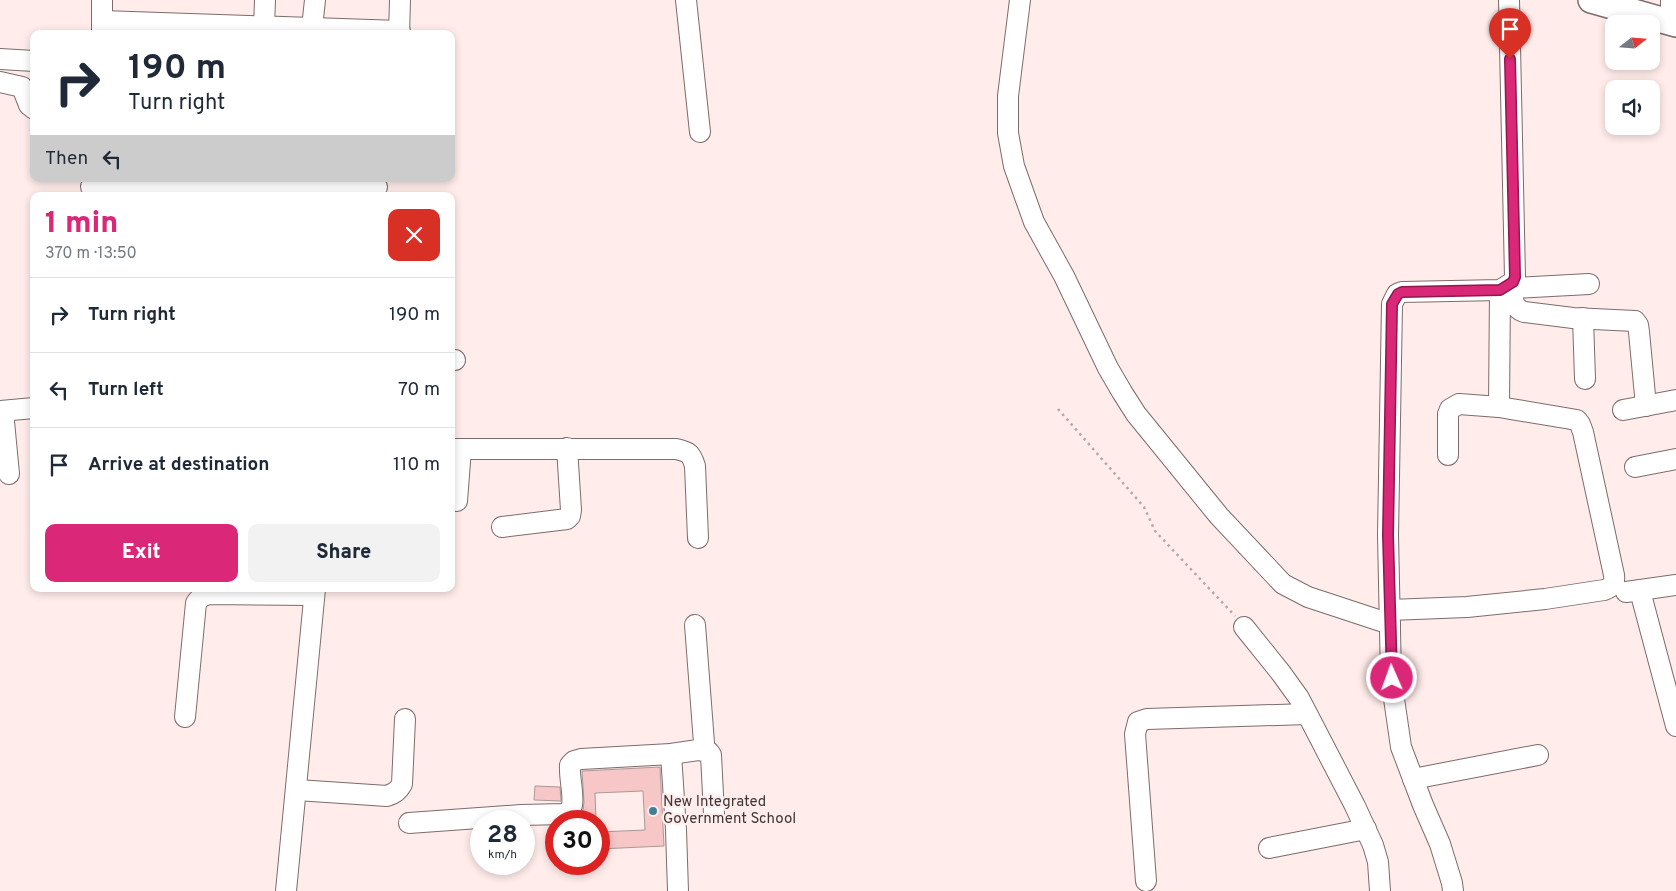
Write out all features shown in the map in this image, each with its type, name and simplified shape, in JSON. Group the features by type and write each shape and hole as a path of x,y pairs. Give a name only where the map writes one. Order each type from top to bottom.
{"main road":[{"path":"1590,0 1673,16"}],"street":[{"path":"102,0 102,27 216,30 264,26 347,30"},
{"path":"264,26 265,0"},
{"path":"312,28 315,0"},
{"path":"400,0 400,30"},
{"path":"686,0 700,132"},
{"path":"1020,0 1008,96 1008,134 1014,166 1034,222 1064,276 1108,368 1136,414 1218,516 1283,584 1308,597 1390,618 1526,601 1604,590 1612,587 1614,575 1580,424 1572,418 1499,407 1459,404 1450,409 1448,414 1448,456"},
{"path":"1499,407 1509,287 1515,277 1509,0"},
{"path":"0,60 30,61"},
{"path":"0,82 22,87 30,106"},
{"path":"91,187 135,192 179,192 207,183 256,191 377,187"},
{"path":"1453,891 1440,844 1401,746 1392,678 1388,535 1392,304 1398,294 1411,291 1589,284"},
{"path":"1509,287 1517,309 1524,312 1583,318 1629,319 1635,321 1638,325 1646,406"},
{"path":"1583,318 1585,378"},
{"path":"1624,410 1676,400"},
{"path":"9,474 2,411 30,408"},
{"path":"502,527 567,519 570,516 567,448"},
{"path":"457,501 456,449 676,449 688,451 692,456 695,466 698,538"},
{"path":"1635,467 1676,459"},
{"path":"1612,587 1620,592 1640,591 1676,584"},
{"path":"1640,591 1676,726"},
{"path":"184,717 196,603 201,597 225,592"},
{"path":"286,891 314,592"},
{"path":"1244,626 1299,698 1366,829 1378,862 1380,891"},
{"path":"698,750 702,748 704,743 707,695 700,636"},
{"path":"1146,880 1135,734 1138,722 1147,719 1307,714"},
{"path":"296,790 387,796 394,794 402,784 405,719"},
{"path":"410,823 542,808 564,814 570,810 572,805 569,774 570,765 574,761 671,754 698,750 709,752 712,755 714,814"},
{"path":"671,754 678,891"},
{"path":"1413,779 1538,755"},
{"path":"1269,848 1366,829"}],"path":[{"path":"1058,409 1144,507 1155,531 1244,626"}],"building":[{"name":"New Integrated Government School","path":"660,767 664,846 610,848 610,832 645,830 643,791 595,793 596,810 583,810 582,771"},
{"path":"535,786 560,787 561,801 534,800"}],"place":[{"name":"New Integrated Government School","path":"653,811"}],"route":[{"path":"1392,678 1388,535 1392,304 1398,294 1402,292 1500,290 1508,287 1513,282 1515,277 1510,59"}]}
